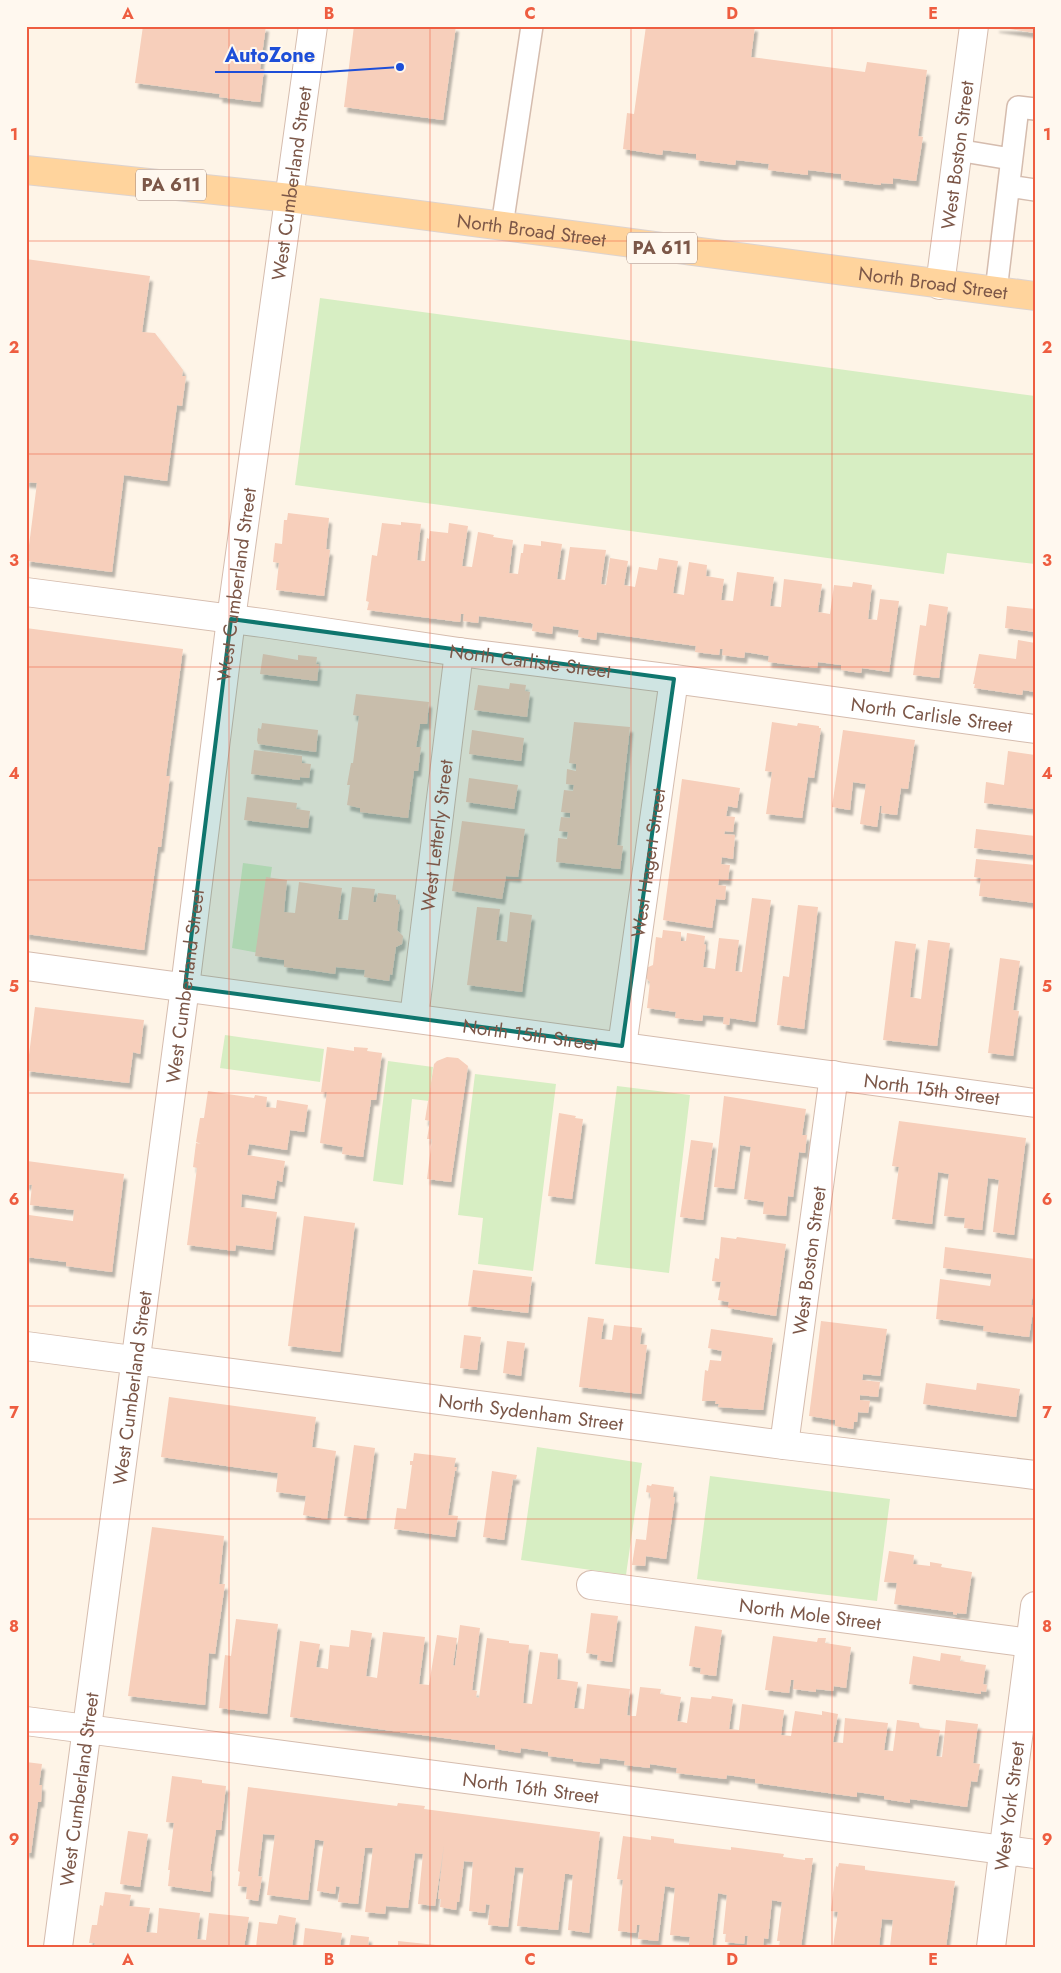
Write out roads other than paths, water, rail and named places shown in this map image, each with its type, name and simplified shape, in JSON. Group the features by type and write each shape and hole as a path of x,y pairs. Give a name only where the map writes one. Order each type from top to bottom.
{"main road":[{"name":"North Broad Street","path":"26,170 290,198 1035,296"}],"street":[{"name":"West Cumberland Street","path":"58,1947 185,987 231,619 312,26"},
{"name":"West Boston Street","path":"940,284 974,26"},
{"name":"North Carlisle Street","path":"26,592 1035,729"},
{"name":"West Letterly Street","path":"414,1018 459,652"},
{"name":"West Hagert Street","path":"622,1046 674,679"},
{"name":"North 15th Street","path":"26,966 1035,1103"},
{"name":"West Boston Street","path":"784,1445 834,1075"},
{"name":"North Sydenham Street","path":"26,1346 784,1445 1035,1475"},
{"name":"North Mole Street","path":"590,1585 1030,1643"},
{"name":"West York Street","path":"991,1947 1035,1606"},
{"name":"North 16th Street","path":"26,1721 1035,1854"}],"lane":[{"path":"502,226 532,26"},
{"path":"996,292 1018,107 1035,109"},
{"path":"957,150 1011,159"},
{"path":"1009,186 1035,190"}],"place":[{"name":"AutoZone","path":"400,67"}]}
